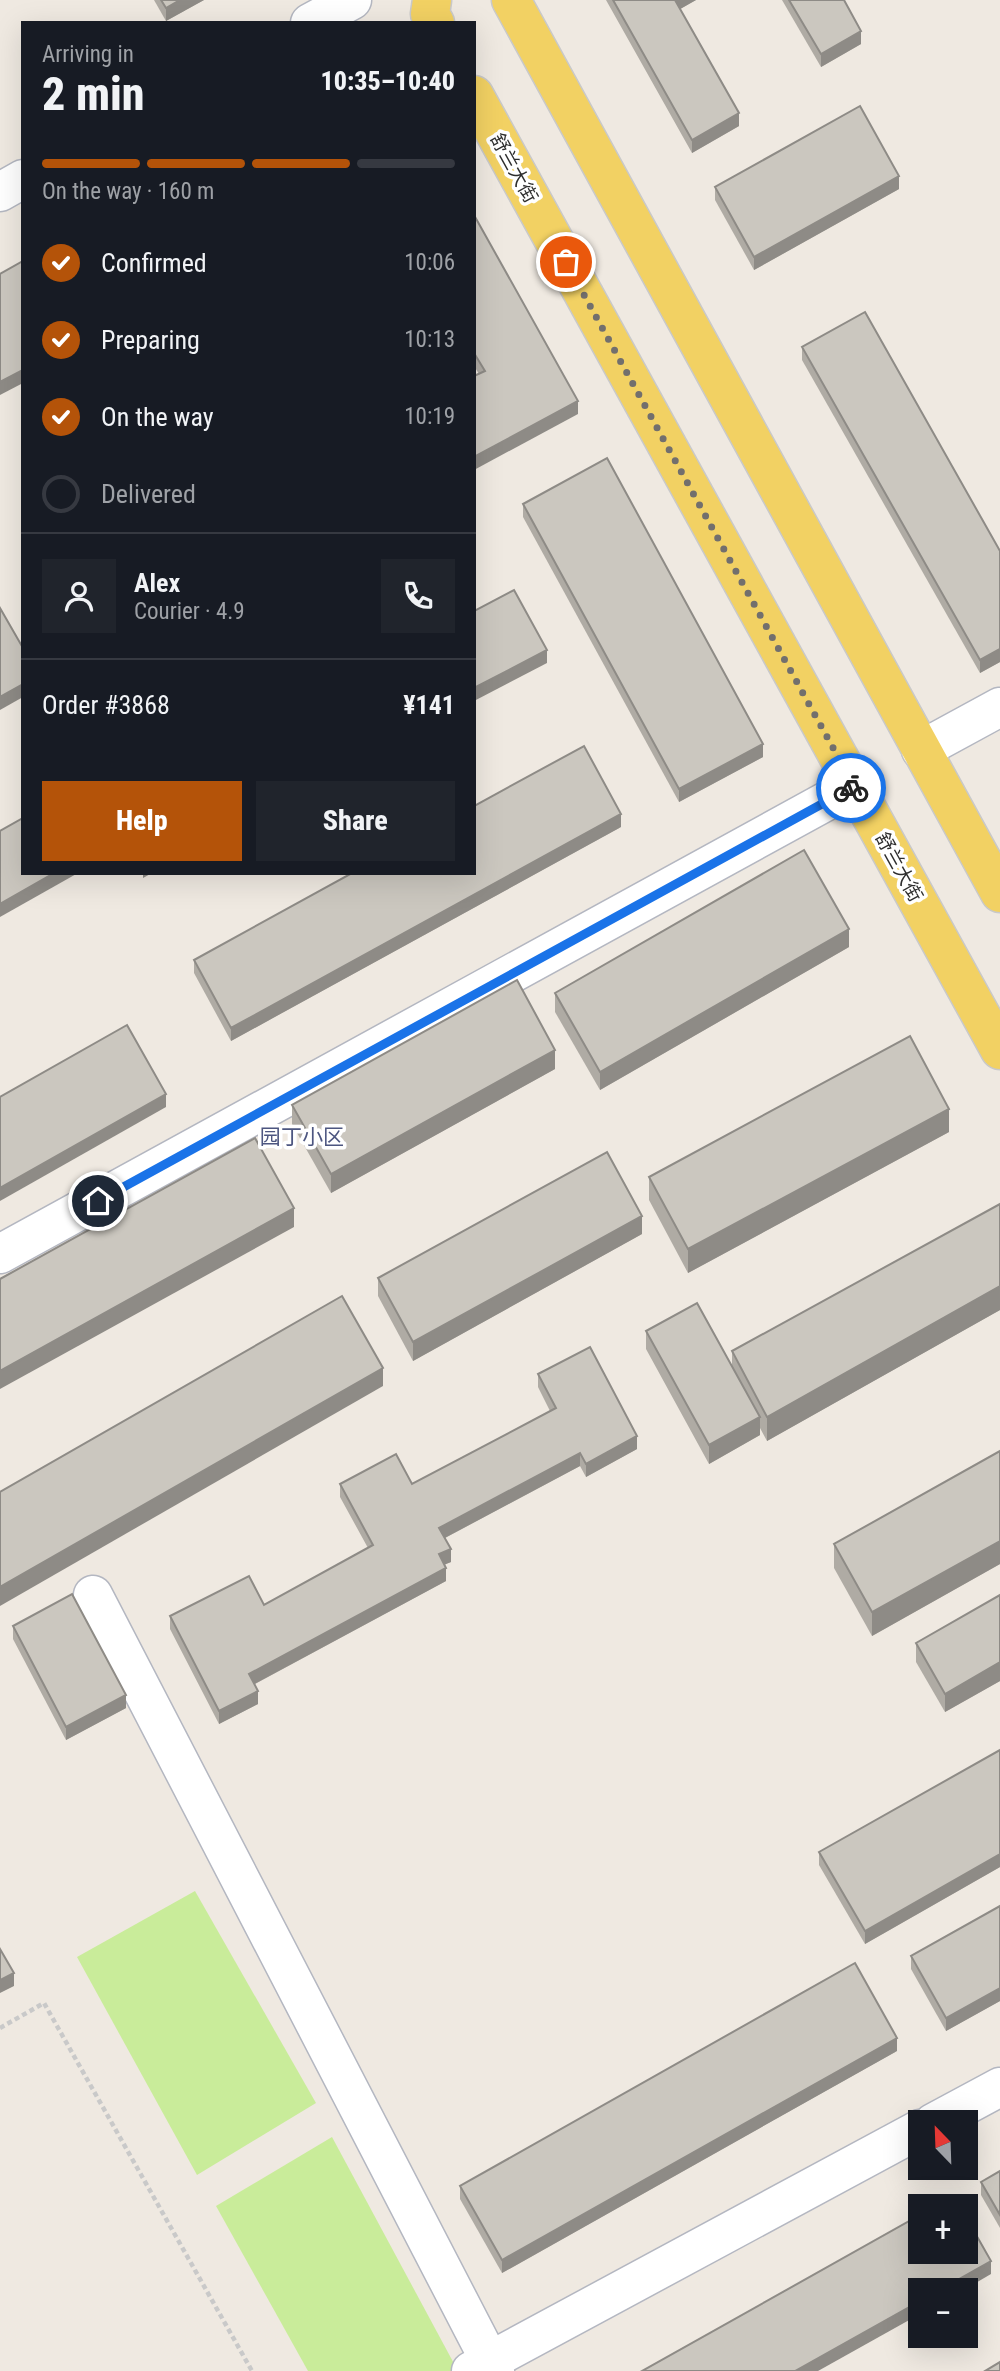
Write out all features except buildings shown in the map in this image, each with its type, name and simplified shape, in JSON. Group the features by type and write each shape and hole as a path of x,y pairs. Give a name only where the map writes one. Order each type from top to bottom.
{"main road":[{"path":"432,0 430,14 434,21"},
{"path":"511,0 1000,893"},
{"name":"舒兰大街","path":"476,99 1000,1050"}],"street":[{"path":"314,21 352,0"},
{"path":"0,192 21,180"},
{"path":"921,750 1000,707"},
{"path":"0,1254 854,786"},
{"path":"93,1595 485,2368 908,2136"},
{"path":"957,2110 1000,2087"}],"path":[{"path":"0,2028 44,2003 252,2371"}],"green space":[{"path":"195,1891 316,2103 197,2175 77,1957"},
{"path":"332,2137 458,2371 308,2371 216,2206"}],"way so far":[{"path":"566,262 854,786 851,788"}],"district":[{"name":"园丁小区","path":"302,1137"}],"route":[{"path":"98,1201 851,788"}]}
